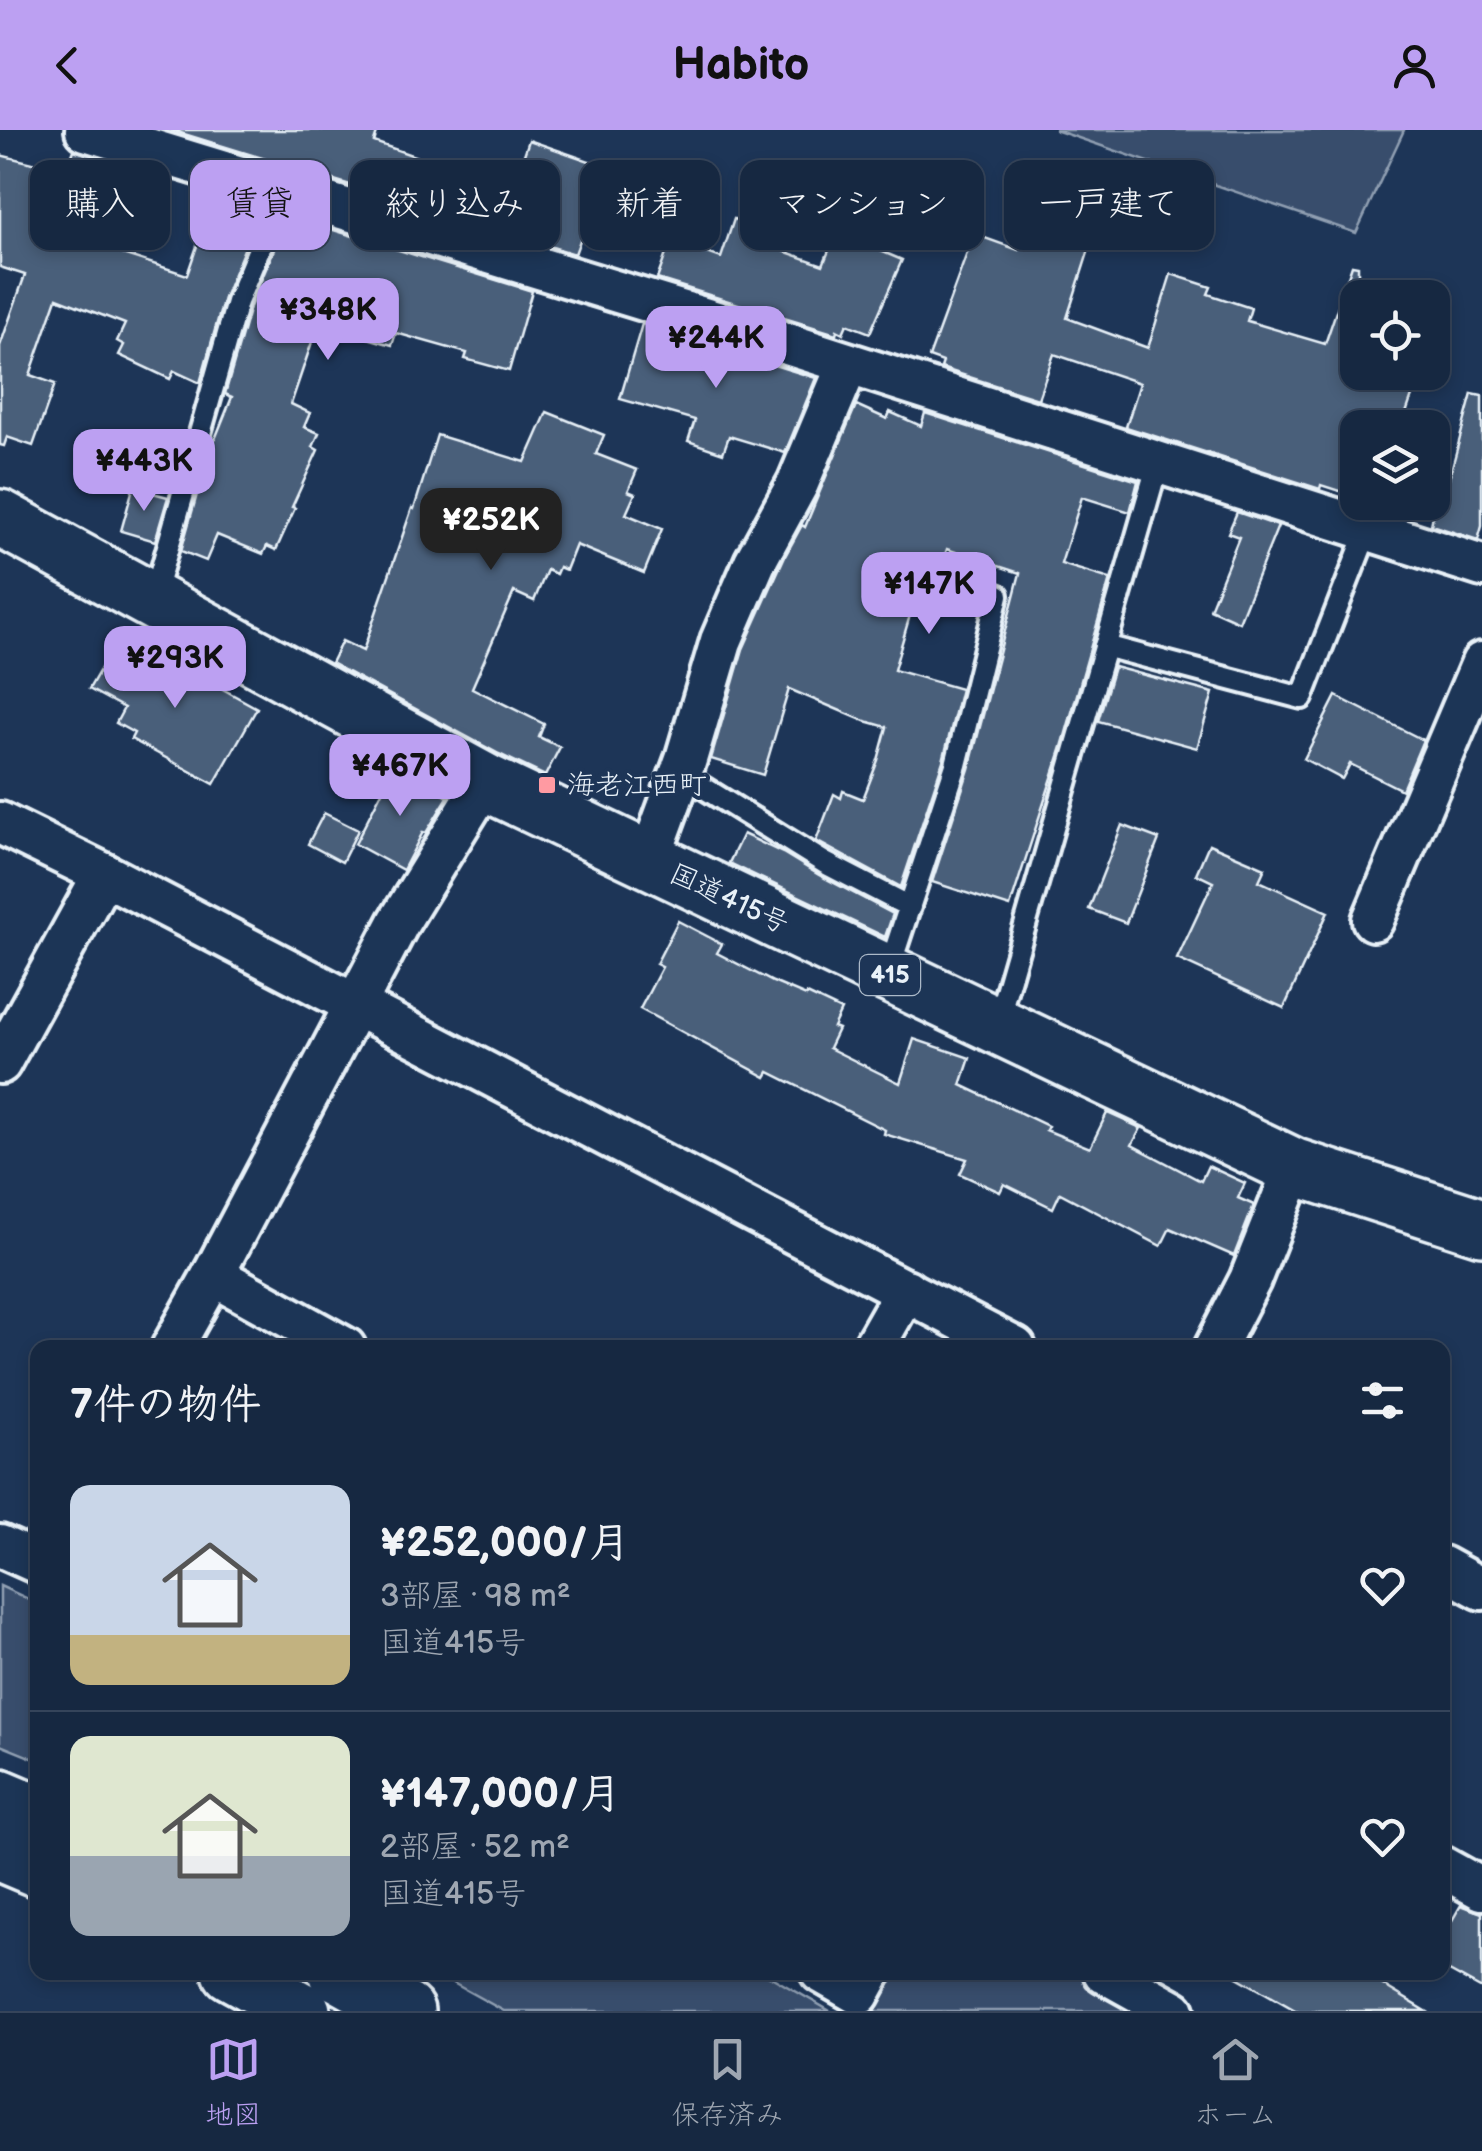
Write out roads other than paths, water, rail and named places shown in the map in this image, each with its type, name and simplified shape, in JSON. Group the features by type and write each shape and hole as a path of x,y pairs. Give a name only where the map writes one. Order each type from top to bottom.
{"main road":[{"name":"国道415号","path":"0,518 484,782 1295,1167 1482,1227"},
{"path":"0,1797 30,1810"},
{"path":"0,1853 30,1866"},
{"path":"245,1980 302,2011"},
{"path":"350,1980 406,2011"}],"street":[{"path":"86,130 190,162"},
{"path":"330,204 1482,566"},
{"path":"649,860 721,641 755,562 798,483 848,364"},
{"path":"1373,920 1482,663"},
{"path":"176,1340 399,922 484,782"},
{"path":"0,823 104,874 366,985 1000,1340"},
{"path":"0,1063 104,874"},
{"path":"1219,1340 1250,1280 1295,1167"},
{"path":"213,1275 331,1340"},
{"path":"878,1340 906,1290"},
{"path":"0,1546 30,1559"},
{"path":"1450,1571 1482,1589"},
{"path":"1450,1871 1482,1889"},
{"path":"834,1980 858,1994 867,1980"},
{"path":"1118,1980 1174,2011"}],"lane":[{"path":"152,602 237,302 259,250"},
{"path":"997,1025 1158,463"},
{"path":"1106,646 1302,698 1368,529"},
{"path":"888,974 956,765 998,596"},
{"path":"680,773 826,863 910,907"}],"place":[{"name":"海老江西町","path":"547,785"}]}
